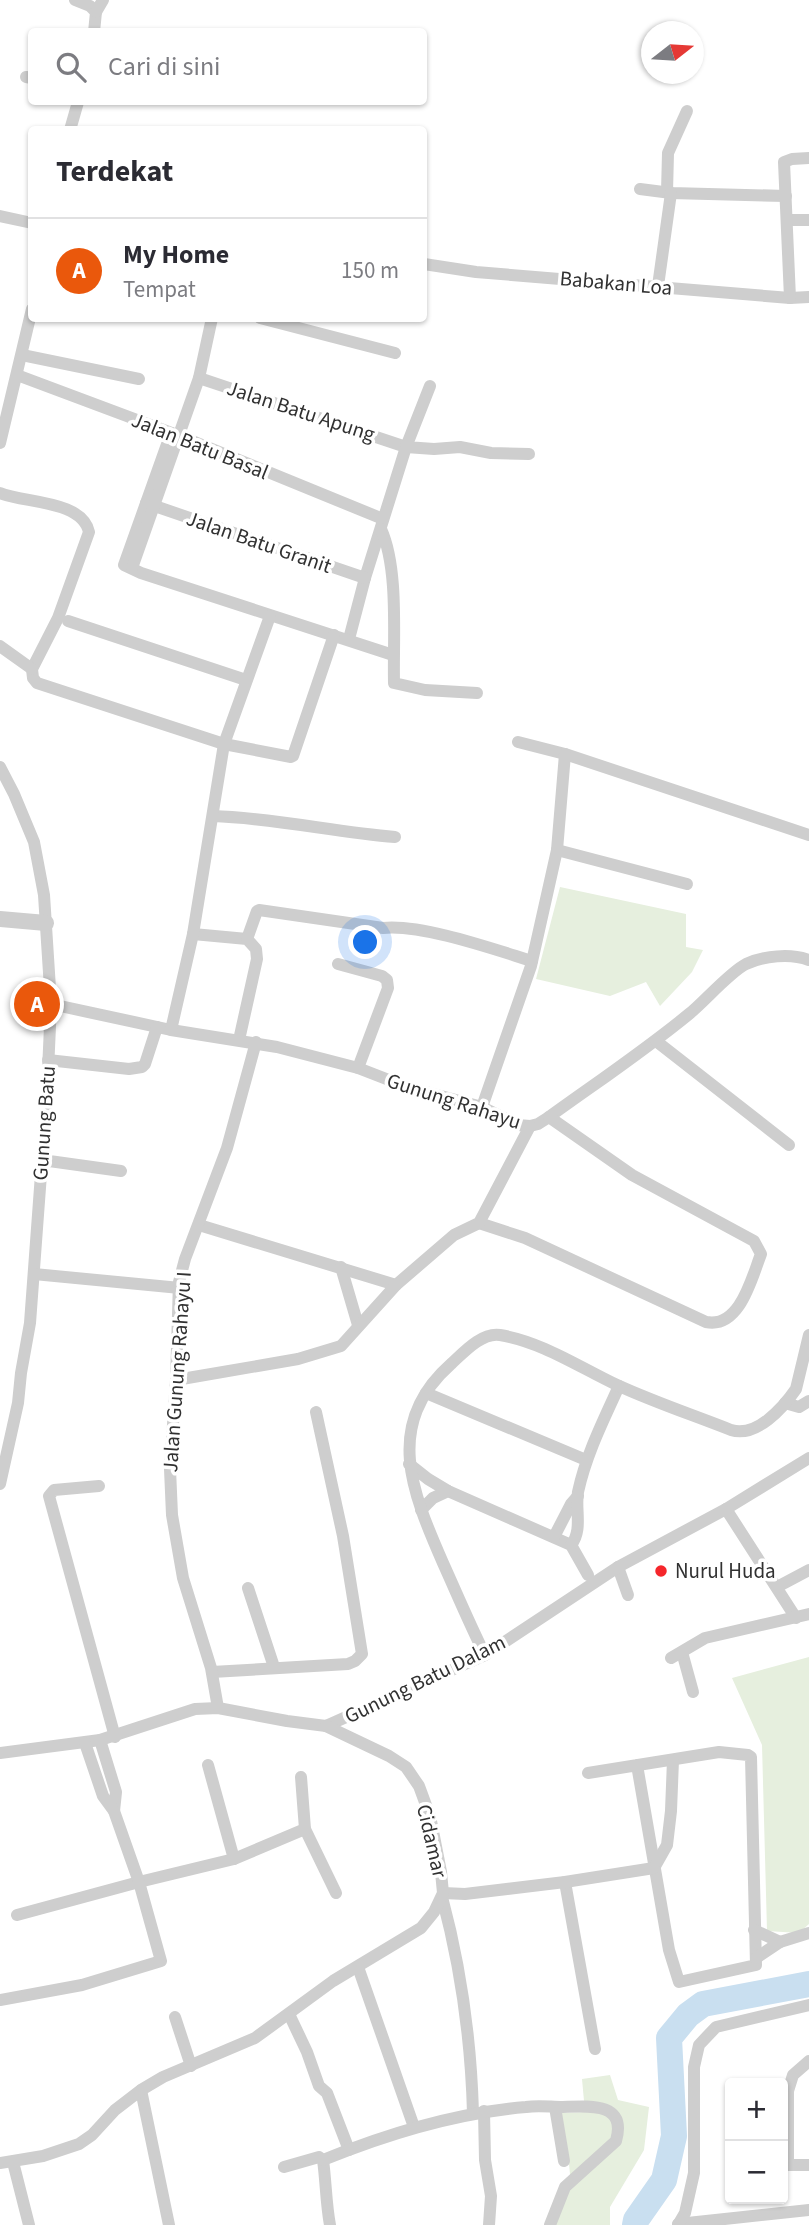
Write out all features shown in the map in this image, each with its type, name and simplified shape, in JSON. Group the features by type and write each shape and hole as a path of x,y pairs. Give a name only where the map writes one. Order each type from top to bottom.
{"street":[{"path":"75,0 90,6 96,12"},
{"path":"94,28 96,12 103,0"},
{"path":"71,126 77,105"},
{"path":"658,286 669,192 668,153 687,111"},
{"path":"790,298 784,162 809,158"},
{"path":"640,189 786,196"},
{"path":"0,216 28,222"},
{"path":"787,220 809,220"},
{"name":"Babakan Loa","path":"427,264 475,272 790,298 809,297"},
{"path":"0,443 29,322"},
{"path":"211,322 199,378 150,505 132,568 393,655"},
{"path":"275,322 395,354"},
{"path":"22,355 139,379"},
{"name":"Jalan Batu Basal","path":"17,375 175,435 382,524"},
{"name":"Jalan Batu Apung","path":"199,378 404,446 435,449 460,447 491,453 529,454"},
{"path":"349,639 404,446 430,386"},
{"path":"0,493 46,502 75,514 88,524 89,532 58,618 32,669 33,678 37,682 224,744 288,758 293,756 334,635"},
{"name":"Jalan Batu Granit","path":"150,505 365,578"},
{"path":"382,524 387,543 392,594 394,683 425,690 477,693"},
{"path":"171,1030 193,934 224,744 270,616"},
{"path":"68,621 246,680"},
{"path":"0,646 32,669"},
{"path":"518,741 809,835"},
{"path":"482,1107 532,961 557,850 565,754"},
{"name":"Gunung Batu","path":"0,767 34,842 44,895 51,1004 30,1323 18,1403 0,1483"},
{"path":"214,816 395,836"},
{"path":"557,850 687,884"},
{"path":"247,939 259,910 383,928 396,926 441,935 532,961"},
{"path":"0,919 46,923"},
{"path":"193,934 247,939 257,949 239,1040"},
{"name":"Gunung Rahayu","path":"51,1004 171,1030 256,1042 358,1068 407,1087 482,1107 518,1125 530,1126 549,1117 656,1041 741,967 760,959 778,957 809,960"},
{"path":"338,964 382,976 387,980 388,988 358,1068"},
{"path":"48,1060 142,1068 158,1027"},
{"path":"656,1041 789,1146"},
{"name":"Jalan Gunung Rahayu I","path":"218,1708 212,1672 183,1578 172,1515 170,1469 180,1288 185,1259 227,1148 256,1042"},
{"path":"479,1223 525,1238 711,1323 724,1319 742,1304 761,1254 754,1241 640,1181 549,1117"},
{"path":"176,1380 298,1359 341,1346 396,1285 454,1235 479,1223 530,1126"},
{"path":"42,1160 121,1171"},
{"path":"199,1225 396,1285"},
{"path":"341,1267 358,1325"},
{"path":"34,1274 180,1288"},
{"path":"485,1655 421,1510 409,1464 408,1439 413,1418 426,1393 447,1368 490,1335 526,1341 618,1386 736,1432 755,1427 785,1403 796,1389 809,1335"},
{"path":"571,1545 577,1532 578,1496 586,1460 618,1386"},
{"path":"426,1393 586,1460"},
{"path":"785,1403 799,1407 809,1401"},
{"path":"212,1672 348,1664 362,1654 343,1536 316,1412"},
{"name":"Gunung Batu Dalam","path":"0,1753 115,1737 195,1709 218,1708 326,1726 485,1655 618,1567 726,1509 809,1458"},
{"path":"409,1464 448,1491 571,1545 588,1575"},
{"path":"99,1486 54,1490 49,1499 115,1737"},
{"path":"421,1510 433,1498 448,1491"},
{"path":"554,1537 578,1496"},
{"path":"694,1692 677,1655 705,1638 803,1616 777,1587 726,1509"},
{"path":"618,1567 628,1595"},
{"path":"777,1587 809,1570"},
{"path":"248,1588 274,1667"},
{"name":"Cidamar","path":"6,2163 43,2156 79,2144 141,2090 163,2077 255,2038 333,1981 421,1927 434,1912 443,1895 441,1872 430,1816 419,1786 406,1766 326,1726"},
{"path":"100,1740 116,1792 114,1811"},
{"path":"0,2000 82,1985 160,1962 139,1882 114,1811 103,1796 85,1743"},
{"path":"588,1773 637,1765 673,1760 719,1752 751,1757 756,1965 679,1982 669,1950 637,1765"},
{"path":"654,1868 667,1845 673,1760"},
{"path":"208,1765 233,1860"},
{"path":"301,1777 305,1829 336,1893"},
{"path":"17,1915 233,1860 305,1829"},
{"path":"489,2225 491,2196 469,2030 443,1895 565,1882 654,1868"},
{"path":"565,1882 595,2049"},
{"path":"754,1930 780,1942"},
{"path":"756,1958 780,1942 809,1933"},
{"path":"358,1967 414,2127"},
{"path":"678,2225 685,2214 694,2173 694,2067 699,2045 716,2027 809,2005"},
{"path":"289,2014 319,2086 327,2093 349,2150"},
{"path":"176,2017 191,2066"},
{"path":"809,2061 793,2075 788,2091 789,2165 809,2165"},
{"path":"141,2090 169,2225"},
{"path":"284,2167 319,2157 323,2160 414,2127 478,2112 524,2107 593,2106 610,2111 617,2119 619,2131 616,2141 565,2187 550,2225"},
{"path":"555,2107 564,2161"},
{"path":"323,2160 329,2225"},
{"path":"6,2163 29,2225"},
{"path":"678,2225 809,2210"}],"green space":[{"path":"560,887 686,914 686,947 703,950 692,972 660,1006 646,982 610,996 536,979"},
{"path":"809,1657 809,1924 799,1933 767,1931 762,1745 732,1678"},
{"path":"610,2075 618,2100 649,2107 644,2150 610,2207 610,2225 554,2225 571,2185 561,2113 585,2112 582,2079"}],"waterway":[{"path":"635,2225 664,2180 674,2136 669,2038 688,2015 703,2004 809,1984"}],"place":[{"name":"My Home","path":"37,1004"},
{"name":"Nurul Huda","path":"661,1571"}]}
